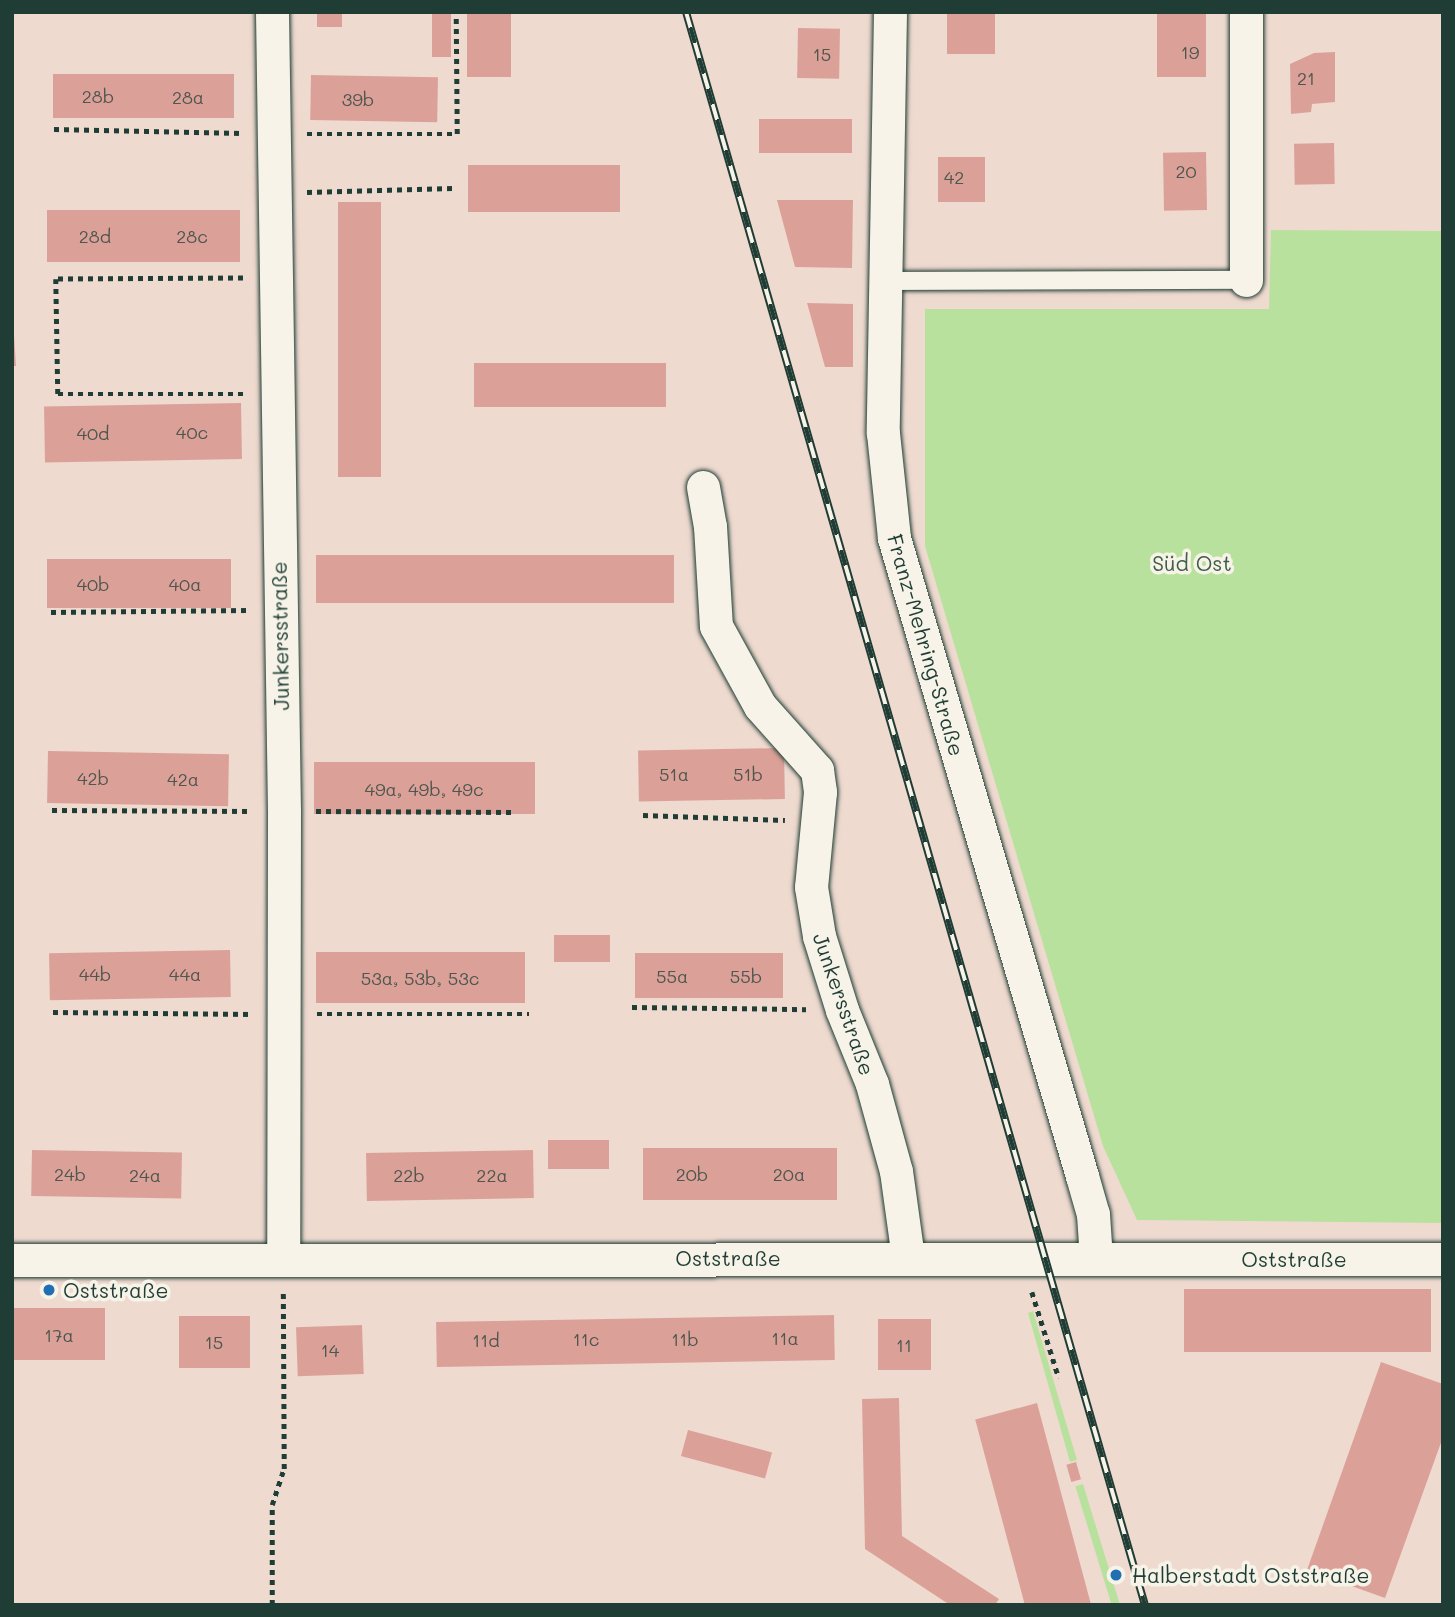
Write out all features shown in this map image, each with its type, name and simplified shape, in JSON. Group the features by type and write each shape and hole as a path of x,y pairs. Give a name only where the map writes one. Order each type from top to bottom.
{"street":[{"name":"Junkersstraße","path":"272,12 278,610 284,811 283,1259"},
{"name":"Franz-Mehring-Straße","path":"890,12 888,281 883,433 894,538 1093,1214 1096,1259"},
{"path":"1245,280 1246,12"},
{"name":"Junkersstraße","path":"703,487 710,526 716,626 760,706 817,769 818,821 811,887 819,936 842,1010 872,1084 896,1171 908,1258"},
{"name":"Oststraße","path":"12,1260 1443,1259"}],"lane":[{"path":"888,281 1245,280"}],"path":[{"path":"456,12 457,134"},
{"path":"275,193 453,188"},
{"path":"276,278 56,279 58,394 277,395"},
{"path":"51,612 278,610"},
{"path":"643,815 818,821"},
{"path":"632,1007 842,1010"},
{"path":"1022,1258 1059,1378"},
{"path":"272,1605 272,1505 284,1469 283,1259"}],"green space":[{"name":"Süd Ost","path":"1271,230 1443,231 1443,1223 1137,1220 1103,1146 925,546 925,309 1269,309"},
{"path":"1033,1311 1077,1460 1070,1462 1028,1313"},
{"path":"1083,1484 1120,1604 1112,1605 1075,1486"}],"building":[{"path":"317,12 342,12 342,27 317,27"},
{"path":"432,12 451,12 451,57 432,57"},
{"path":"467,12 511,12 511,77 467,77"},
{"path":"947,12 995,12 995,54 947,54"},
{"path":"1157,12 1206,12 1206,77 1157,77"},
{"path":"798,28 840,29 839,79 797,78"},
{"path":"1335,52 1335,102 1312,104 1311,112 1291,114 1290,64 1314,53"},
{"path":"53,74 234,74 234,118 53,118"},
{"path":"311,75 438,77 437,122 310,120"},
{"path":"759,119 852,119 852,153 759,153"},
{"path":"1334,143 1335,184 1295,185 1294,144"},
{"path":"1206,152 1207,210 1164,211 1163,153"},
{"path":"938,157 985,157 985,202 938,202"},
{"path":"468,165 620,165 620,212 468,212"},
{"path":"777,200 853,200 852,268 795,267"},
{"path":"338,202 381,202 381,477 338,477"},
{"path":"47,210 240,210 240,262 47,262"},
{"path":"807,303 853,304 853,367 825,367"},
{"path":"12,304 16,366 12,366"},
{"path":"474,363 666,363 666,407 474,407"},
{"path":"241,403 242,459 45,462 44,406"},
{"path":"316,555 674,555 674,603 316,603"},
{"path":"47,559 231,559 231,608 47,608"},
{"path":"784,748 785,799 639,802 638,751"},
{"path":"48,751 229,754 228,806 47,803"},
{"path":"314,762 535,762 535,814 314,814"},
{"path":"554,935 610,935 610,962 554,962"},
{"path":"230,950 231,997 50,1000 49,953"},
{"path":"316,952 525,952 525,1003 316,1003"},
{"path":"635,953 783,953 783,998 635,998"},
{"path":"548,1140 609,1140 609,1169 548,1169"},
{"path":"643,1148 837,1148 837,1200 643,1200"},
{"path":"32,1150 182,1153 181,1199 31,1196"},
{"path":"533,1150 534,1198 367,1201 366,1153"},
{"path":"1184,1289 1431,1289 1431,1352 1184,1352"},
{"path":"12,1308 105,1308 105,1360 12,1360"},
{"path":"834,1315 835,1360 437,1367 436,1322"},
{"path":"179,1316 250,1316 250,1368 179,1368"},
{"path":"878,1319 931,1319 931,1370 878,1370"},
{"path":"362,1325 364,1374 298,1376 296,1327"},
{"path":"1381,1362 1443,1384 1443,1437 1385,1598 1307,1570"},
{"path":"899,1398 902,1536 999,1599 995,1605 950,1605 865,1549 862,1399"},
{"path":"1037,1403 1091,1605 1025,1605 975,1420"},
{"path":"688,1430 772,1453 765,1479 681,1456"},
{"path":"1076,1462 1081,1479 1071,1482 1066,1465"}],"railway":[{"path":"686,12 1145,1605"}],"place":[{"name":"Oststraße","path":"49,1290"},
{"name":"Halberstadt Oststraße","path":"1116,1575"}]}
